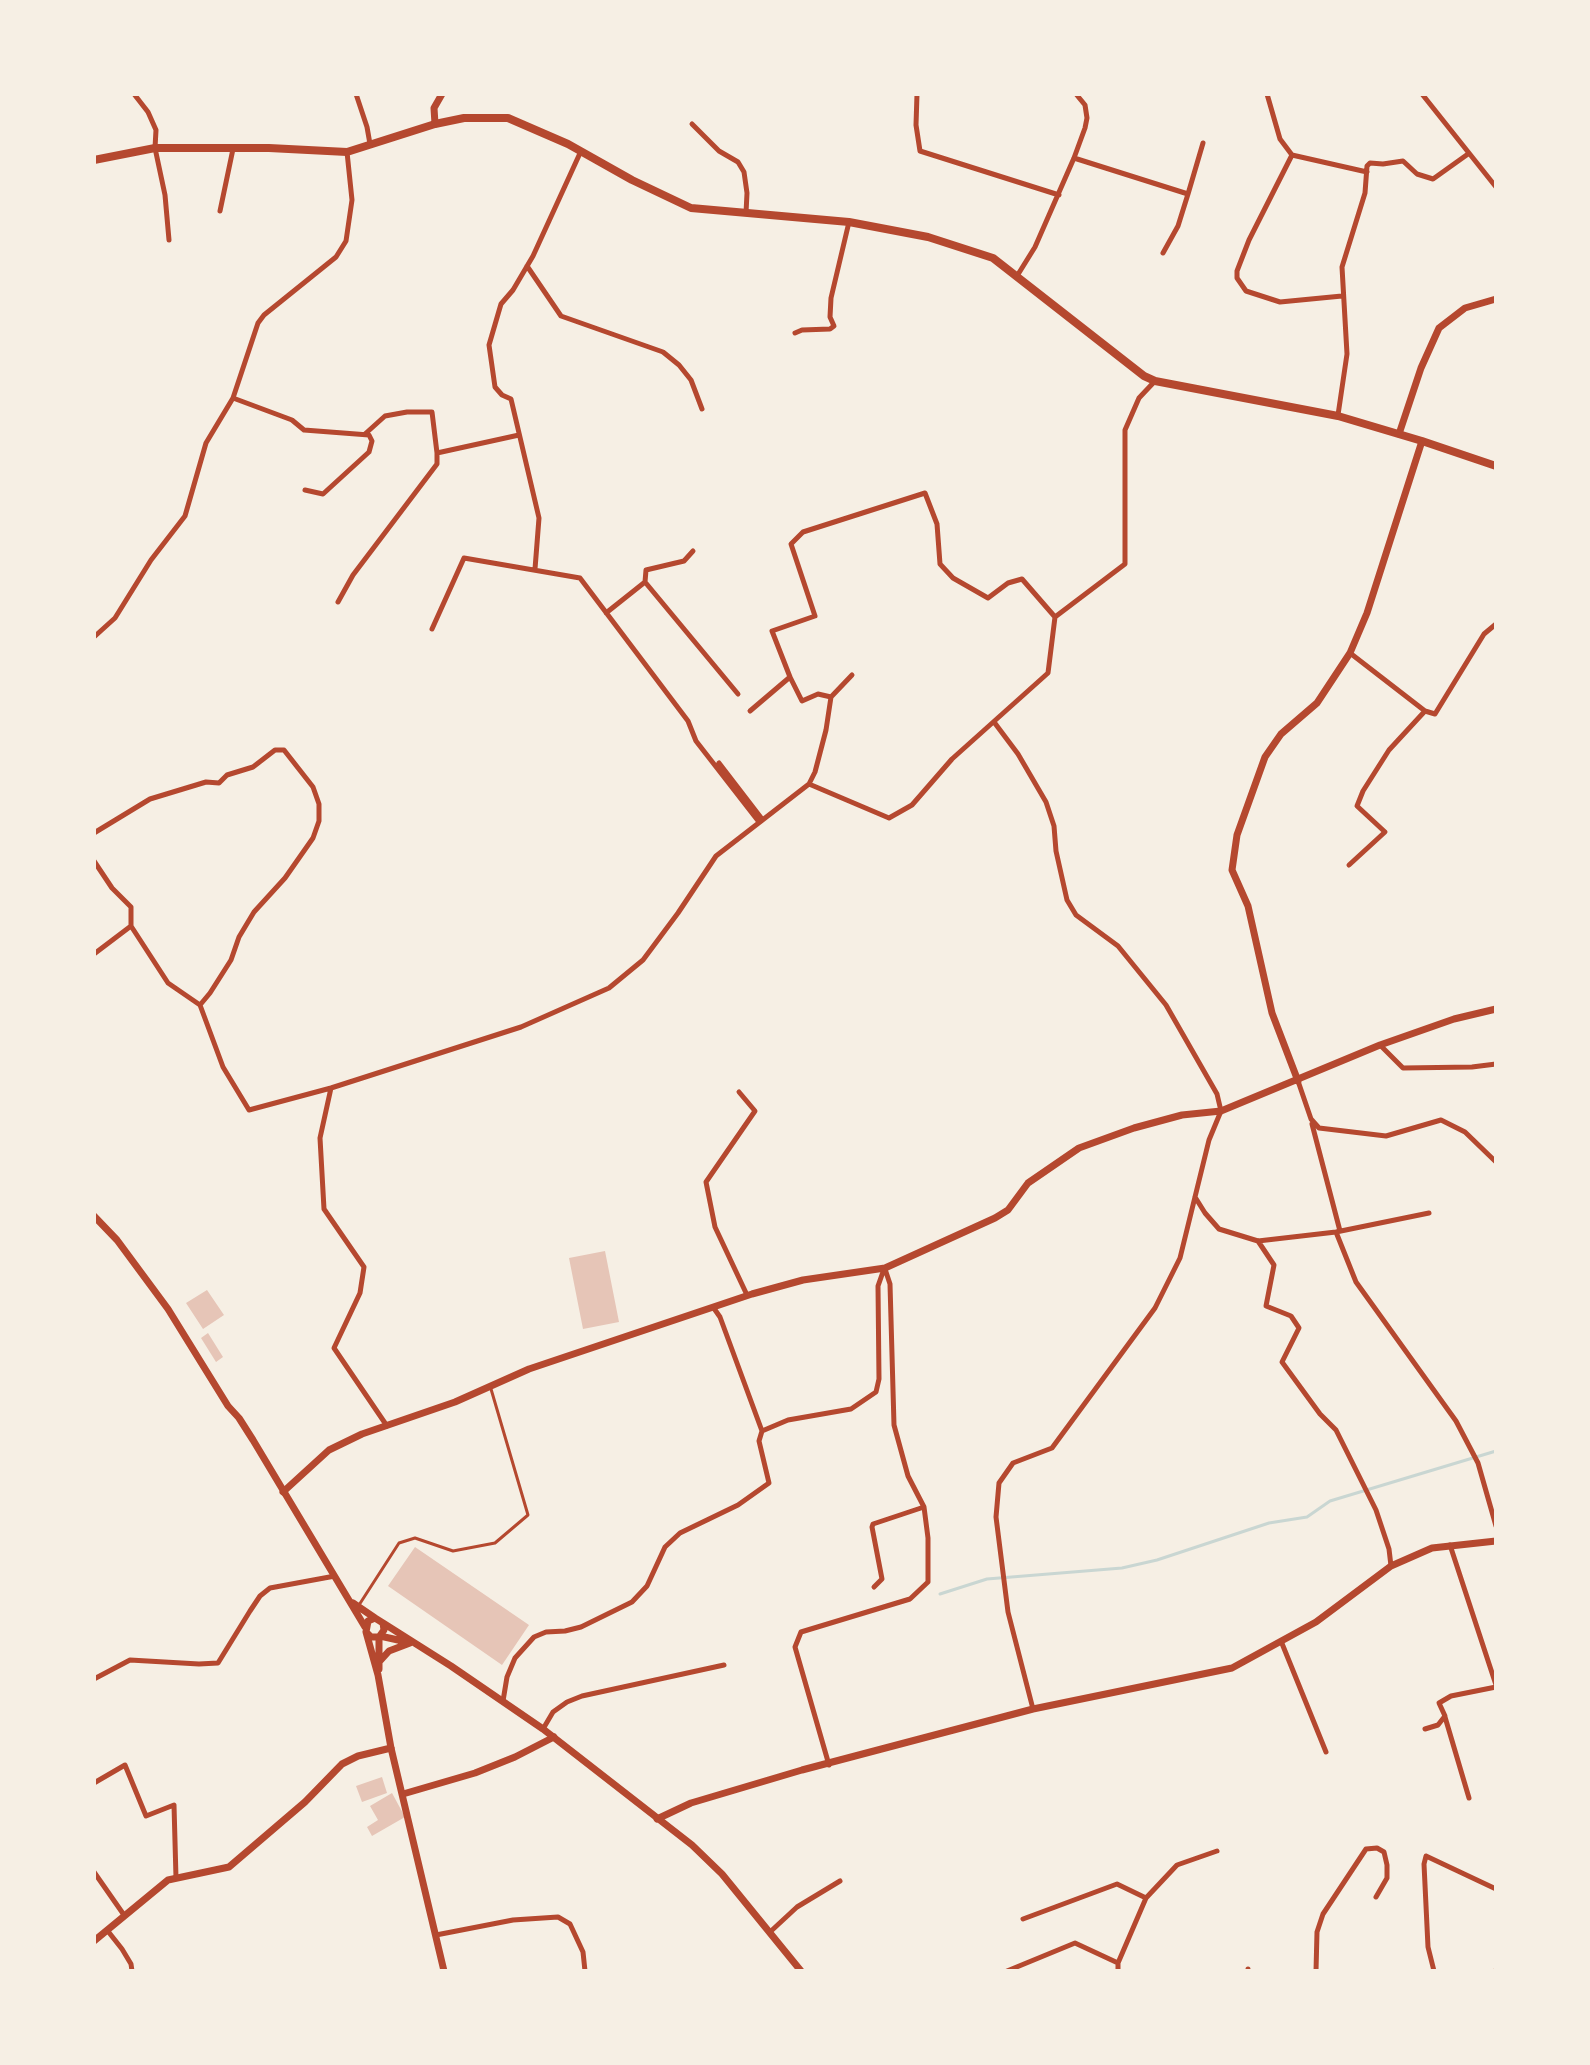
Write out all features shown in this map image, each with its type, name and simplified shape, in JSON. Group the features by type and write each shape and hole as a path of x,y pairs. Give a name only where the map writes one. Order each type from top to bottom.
{"main road":[{"path":"94,160 155,148 347,152 435,124 464,118 508,118 523,122 691,208 849,222 969,248 993,258 1144,376 1155,381 1338,416 1496,466"}],"street":[{"path":"134,94 148,112 156,130 155,148 165,195 169,240"},
{"path":"356,94 370,145"},
{"path":"435,124 434,108 442,94"},
{"path":"917,94 916,125 920,151 1059,195"},
{"path":"1016,277 1035,247 1074,158 1087,118 1085,105 1076,94"},
{"path":"1267,94 1280,139 1292,155 1367,172"},
{"path":"1422,94 1496,187"},
{"path":"692,124 719,151 738,162 744,172 747,193 745,214"},
{"path":"1163,253 1178,226 1203,143"},
{"path":"220,211 233,149"},
{"path":"535,569 539,518 511,399 495,387 489,345 501,304 513,290 581,151"},
{"path":"94,637 115,618 151,560 185,516 206,443 233,398 258,323 336,257 346,241 352,200 347,152"},
{"path":"1338,416 1347,354 1342,267 1365,193 1370,163 1403,161 1417,174 1433,179 1468,154"},
{"path":"1292,155 1249,240 1237,278 1246,291 1280,302 1342,296"},
{"path":"1074,158 1188,194"},
{"path":"795,333 834,326 830,317 831,298 849,222"},
{"path":"526,265 561,316 663,352 679,365 691,380 702,409"},
{"path":"1399,434 1421,368 1439,328 1465,308 1496,299"},
{"path":"809,784 889,818 912,805 952,759 1048,673 1055,617 1125,564 1125,430 1139,398 1155,381"},
{"path":"233,398 292,420 304,430 369,435 372,441 369,452 323,494 305,490"},
{"path":"338,602 353,575 437,464 432,412 385,416 365,434"},
{"path":"437,453 519,435"},
{"path":"1422,441 1367,613 1350,653 1317,703 1281,734 1265,757 1237,835 1232,870 1248,906 1272,1013 1311,1119 1338,1231 1356,1282 1456,1421 1478,1463 1496,1526"},
{"path":"831,697 818,694 802,701 772,631 815,616 791,544 803,532 925,493 937,524 940,564 953,578 988,598 1008,583 1022,579 1055,617"},
{"path":"693,551 684,561 646,570 645,582 738,694"},
{"path":"432,629 464,558 580,578 688,721 696,741 760,821"},
{"path":"606,613 645,582"},
{"path":"1350,653 1425,711 1435,714 1484,634 1496,624"},
{"path":"94,861 112,888 131,907 131,926 168,983 200,1005 223,1067 249,1110 331,1088 521,1027 609,988 643,960 716,856 809,784 815,772 831,697 852,675"},
{"path":"750,711 790,677"},
{"path":"1349,865 1385,832 1357,806 1363,791 1389,750 1425,711"},
{"path":"994,722 1018,754 1046,802 1054,826 1067,900 1076,915 1118,946 1166,1005 1217,1094 1221,1111 1209,1140 1180,1258 1155,1308 1052,1448 1013,1463 999,1483 996,1517 1008,1612 1033,1709"},
{"path":"94,833 150,799 206,782 219,783 227,775 253,767 275,750 284,750 313,787 319,804 319,821 313,838 285,878 254,912 239,937 231,960 200,1005"},
{"path":"719,763 760,821"},
{"path":"94,954 131,926"},
{"path":"283,1492 337,1445 455,1402 529,1369 747,1295 803,1280 885,1268 1008,1210 1028,1183 1079,1148 1182,1115 1221,1111 1380,1045 1454,1019 1496,1009"},
{"path":"1380,1045 1403,1068 1496,1064"},
{"path":"331,1088 320,1138 324,1209 364,1267 360,1293 334,1348 387,1426"},
{"path":"739,1092 755,1111 706,1182 715,1227 747,1295"},
{"path":"1311,1119 1319,1128 1386,1136 1441,1120 1465,1132 1496,1162"},
{"path":"1195,1197 1219,1229 1258,1241 1338,1231 1429,1213"},
{"path":"94,1218 117,1240 168,1309 355,1604 378,1675 391,1748 444,1971"},
{"path":"1258,1241 1274,1265 1266,1306 1291,1316 1299,1328 1282,1362 1320,1414 1336,1430 1376,1510 1389,1549 1391,1566"},
{"path":"762,1431 788,1420 851,1409 876,1392 879,1379 878,1286 885,1268"},
{"path":"829,1765 795,1647 801,1632 910,1599 928,1582 924,1507 908,1476 894,1425 890,1284 885,1268"},
{"path":"503,1701 507,1677 515,1658 534,1637 581,1627 632,1602 647,1586 665,1547 680,1533 738,1505 769,1483 759,1441 762,1431 720,1317 713,1307"},
{"path":"874,1587 882,1579 873,1524 924,1507"},
{"path":"657,1819 691,1803 802,1770 1033,1709 1232,1668 1316,1622 1391,1566 1432,1548 1496,1541"},
{"path":"1450,1545 1496,1686 1451,1696 1439,1703 1469,1798"},
{"path":"94,1679 130,1660 218,1663 250,1611 270,1588 336,1576"},
{"path":"355,1604 543,1729 692,1845 722,1874 801,1971"},
{"path":"365,1630 368,1621 379,1621"},
{"path":"378,1675 379,1637 384,1630 379,1621"},
{"path":"365,1630 371,1637 413,1643"},
{"path":"1281,1641 1326,1752"},
{"path":"379,1662 389,1651 413,1643"},
{"path":"543,1729 553,1712 582,1696 724,1665"},
{"path":"1425,1729 1438,1725 1445,1716"},
{"path":"403,1794 475,1773 554,1737"},
{"path":"94,1941 168,1880 229,1867 305,1802 342,1764 358,1756 391,1748"},
{"path":"94,1783 125,1765 146,1816 174,1805 176,1879"},
{"path":"1316,1971 1317,1932 1323,1914 1366,1849 1377,1848 1384,1852 1387,1865 1387,1878 1376,1897"},
{"path":"1118,1971 1118,1963 1146,1898 1177,1865 1217,1851"},
{"path":"1434,1971 1428,1947 1426,1856 1496,1889"},
{"path":"94,1872 124,1915"},
{"path":"770,1932 797,1907 840,1881"},
{"path":"1023,1919 1117,1884 1146,1898"},
{"path":"436,1935 513,1920 558,1917 570,1924 583,1952 585,1971"},
{"path":"107,1930 127,1957 132,1971"},
{"path":"1007,1971 1075,1943 1118,1963"}],"lane":[{"path":"355,1604 399,1543 415,1538 453,1551 495,1543 528,1515 490,1385"}],"building":[{"path":"605,1251 619,1322 583,1329 569,1258"},
{"path":"207,1290 224,1315 203,1329 186,1303"},
{"path":"208,1333 223,1357 216,1362 201,1338"},
{"path":"415,1547 529,1625 502,1665 388,1586"},
{"path":"382,1777 387,1793 362,1802 356,1786"},
{"path":"392,1793 405,1817 372,1836 367,1827 378,1820 370,1806"}],"waterway":[{"path":"940,1594 987,1579 1122,1568 1157,1560 1269,1523 1307,1517 1330,1501 1496,1451"}]}
